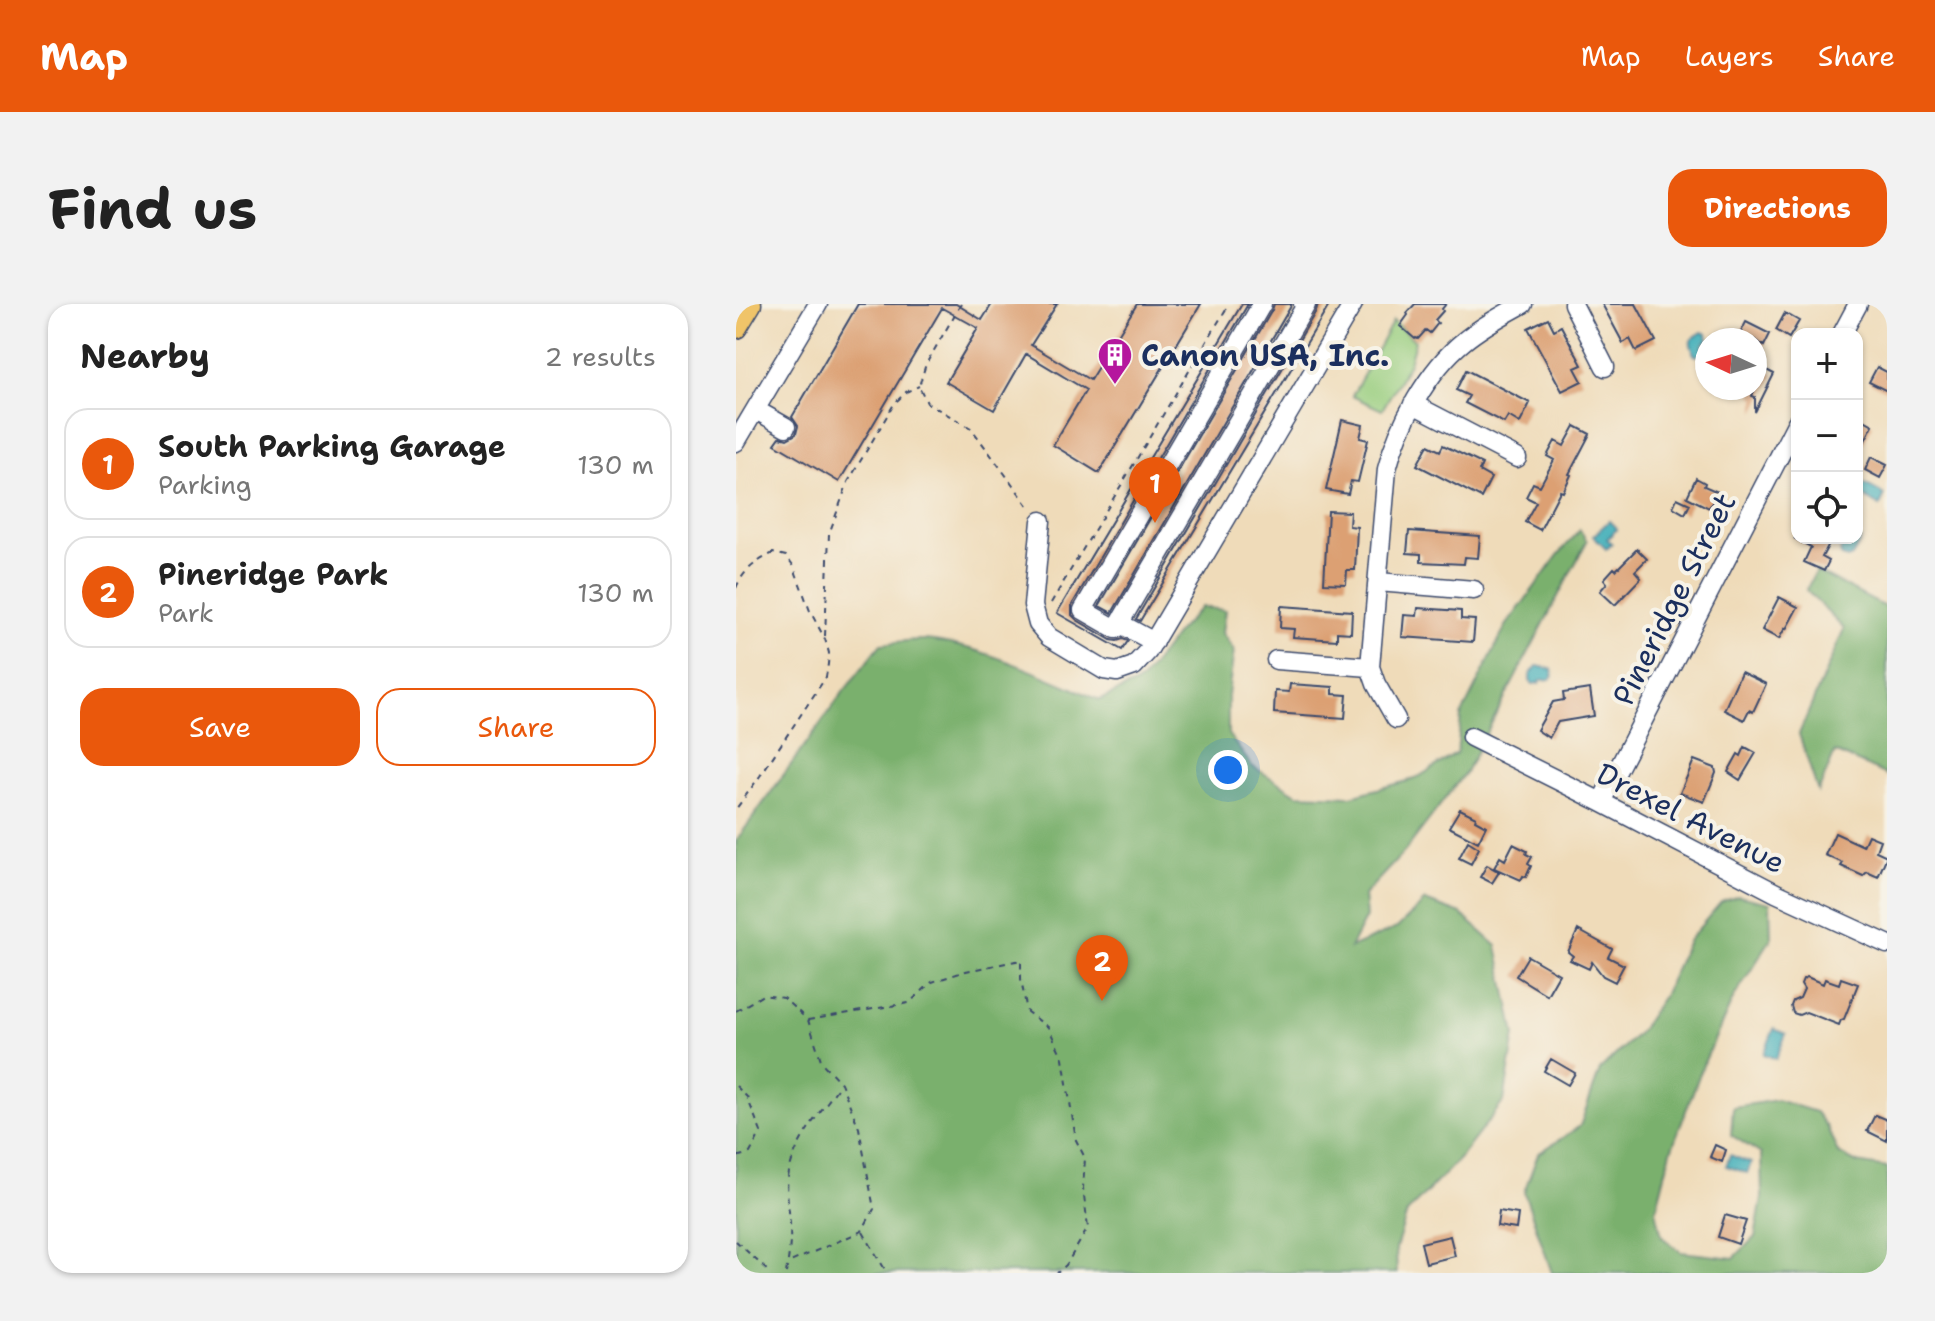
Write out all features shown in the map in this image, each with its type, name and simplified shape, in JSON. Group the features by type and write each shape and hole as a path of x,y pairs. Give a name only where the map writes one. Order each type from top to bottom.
{"main road":[{"path":"736,327 750,304"}],"street":[{"path":"736,442 818,304"},
{"path":"1154,642 1127,627 1116,629 1083,610 1262,304"},
{"path":"1127,627 1306,305 1303,304"},
{"path":"1041,521 1033,605 1038,624 1049,637 1104,670 1117,672 1134,666 1154,642 1353,304"},
{"path":"1396,719 1370,667 1387,469 1392,447 1400,427 1433,373 1462,342 1523,304"},
{"path":"1573,304 1605,367"},
{"path":"1845,328 1858,304"},
{"path":"1413,404 1517,458"},
{"path":"756,410 786,427"},
{"name":"Pineridge Street","path":"1601,802 1791,434"},
{"path":"1378,582 1474,590"},
{"path":"1276,660 1370,667"},
{"name":"Drexel Avenue","path":"1471,737 1776,893 1887,944"}],"path":[{"path":"961,304 926,364 919,386 927,403 971,428 1041,521"},
{"path":"1038,624 1229,304"},
{"path":"825,639 829,534 848,482 894,404 906,392 919,386"},
{"path":"736,588 751,565 773,553 786,556 793,565 829,653 826,677 736,809"},
{"path":"808,1020 909,1003 932,982 966,971 1021,960 1027,1012 1048,1027 1063,1058 1076,1140 1085,1158 1083,1188 1088,1228 1066,1265 1057,1273"},
{"path":"736,1011 763,995 783,998 808,1020 822,1063 841,1083 859,1128 870,1181 874,1209 862,1231 788,1263"},
{"path":"786,1273 791,1249 788,1174 798,1143 841,1083"},
{"path":"736,1086 747,1097 761,1132 750,1153 736,1157"},
{"path":"862,1231 887,1273"},
{"path":"736,1241 770,1273"}],"green space":[{"path":"1393,321 1415,341 1409,363 1382,410 1352,396"},
{"path":"1580,530 1587,541 1467,770 1405,851 1364,895 1366,917 1350,948 1397,928 1425,901 1461,914 1497,946 1515,1035 1504,1101 1459,1159 1407,1213 1396,1248 1397,1273 736,1273 736,841 881,644 924,640 969,648 1100,700 1141,681 1176,634 1201,607 1225,610 1222,633 1234,651 1228,695 1228,734 1252,766 1297,794 1351,796 1415,779 1457,753 1461,716 1506,626"},
{"path":"1816,571 1887,608 1887,775 1835,752 1818,792 1799,734 1844,629 1806,590"},
{"path":"1738,896 1770,903 1771,939 1734,997 1703,1065 1671,1151 1656,1210 1662,1237 1681,1252 1734,1258 1755,1237 1762,1198 1761,1154 1731,1135 1733,1107 1777,1100 1816,1112 1827,1127 1838,1153 1857,1163 1887,1168 1887,1273 1552,1273 1524,1192 1538,1154 1580,1126 1600,1070 1639,1032 1663,996 1688,941 1721,902"}],"water":[{"path":"1695,336 1695,355 1691,342"},
{"path":"1865,484 1885,495 1880,506 1863,496"},
{"path":"1609,521 1617,529 1607,539 1612,544 1606,549 1593,536"},
{"path":"1843,544 1858,544 1852,557 1842,557 1840,552"},
{"path":"1537,666 1552,669 1553,676 1533,684 1530,675"},
{"path":"1774,1029 1786,1034 1776,1059 1764,1054"},
{"path":"1730,1155 1751,1163 1747,1173 1726,1166"}],"building":[{"path":"858,304 956,304 982,320 992,304 1057,304 1031,345 1090,380 1137,304 1201,304 1099,473 1053,445 1086,390 1026,354 994,410 946,382 978,328 942,308 839,482 775,444 780,437 787,439 796,434 798,426 792,417"},
{"path":"1242,304 1248,304 1072,605 1072,615 1077,620 1111,640 1128,641 1122,650 1057,613"},
{"path":"1274,304 1291,306 1112,613 1099,606 1272,310"},
{"path":"1318,304 1330,304 1140,621 1136,619 1316,311"},
{"path":"1415,304 1446,304 1430,333 1426,330 1418,339 1400,326"},
{"path":"1602,304 1636,304 1656,341 1636,351 1630,339 1623,343"},
{"path":"1785,313 1799,321 1795,328 1791,328 1789,338 1776,330"},
{"path":"1548,318 1554,330 1561,326 1582,365 1575,368 1582,381 1562,391 1528,328"},
{"path":"1746,322 1758,328 1743,328"},
{"path":"1877,367 1887,372 1887,391 1869,382"},
{"path":"1466,370 1530,403 1520,423 1508,416 1504,423 1465,403 1469,396 1456,390"},
{"path":"1767,370 1774,374 1767,388"},
{"path":"1863,419 1873,425 1863,444"},
{"path":"1342,420 1363,425 1360,438 1368,440 1358,482 1351,481 1348,494 1326,490"},
{"path":"1575,426 1590,434 1563,492 1560,491 1540,530 1525,522 1536,502 1526,497 1533,483 1540,486 1554,460 1547,456 1555,441 1564,446"},
{"path":"1428,445 1440,451 1443,445 1482,464 1479,471 1491,478 1481,498 1417,465"},
{"path":"1871,457 1887,465 1880,478 1865,470"},
{"path":"1696,478 1705,483 1704,486 1718,492 1709,508 1687,497"},
{"path":"1677,498 1690,504 1685,514 1673,507"},
{"path":"1328,511 1350,512 1349,526 1357,527 1355,570 1347,570 1346,584 1324,583"},
{"path":"1409,531 1480,536 1478,558 1465,557 1464,564 1421,562 1421,554 1407,553"},
{"path":"1805,544 1829,544 1822,557 1829,561 1824,571 1804,562 1811,547"},
{"path":"1637,549 1647,559 1635,571 1641,578 1615,605 1600,591 1607,583 1604,579"},
{"path":"1779,597 1798,607 1779,639 1762,630"},
{"path":"1281,606 1352,611 1351,633 1337,632 1337,640 1293,637 1294,629 1280,628"},
{"path":"1418,608 1461,611 1461,619 1475,620 1473,642 1402,637 1404,615 1417,616"},
{"path":"1741,672 1766,684 1753,712 1749,710 1744,720 1724,710"},
{"path":"1290,684 1333,687 1333,694 1347,695 1345,718 1274,713 1275,691 1289,692"},
{"path":"1590,689 1594,716 1558,722 1549,738 1537,730 1553,702 1564,700 1563,693"},
{"path":"1745,747 1756,753 1740,780 1728,772"},
{"path":"1694,760 1715,768 1716,773 1704,802 1680,793"},
{"path":"1460,809 1486,826 1478,842 1449,827"},
{"path":"1835,833 1863,846 1868,835 1880,840 1876,851 1887,856 1878,877 1867,872 1863,876 1825,855"},
{"path":"1468,841 1479,848 1471,864 1459,858"},
{"path":"1513,844 1532,857 1526,877 1523,876 1521,880 1494,868 1500,857 1505,860"},
{"path":"1487,865 1499,872 1492,883 1480,877"},
{"path":"1578,930 1612,949 1608,957 1624,965 1615,982 1603,976 1592,962 1589,969 1570,960 1573,956 1568,952"},
{"path":"1528,956 1559,974 1547,995 1516,976"},
{"path":"1807,977 1823,984 1825,979 1839,984 1841,978 1858,984 1839,1025 1806,1012 1799,1015 1793,1013 1791,1006 1793,1001 1800,998 1804,989 1801,984"},
{"path":"1551,1059 1575,1073 1568,1085 1544,1071"},
{"path":"1875,1115 1887,1120 1887,1141 1867,1131"},
{"path":"1715,1145 1726,1150 1722,1162 1710,1157"},
{"path":"1499,1211 1518,1214 1516,1229 1497,1226"},
{"path":"1725,1215 1746,1221 1738,1244 1718,1237"},
{"path":"1450,1236 1455,1256 1426,1263 1421,1243"}],"place":[{"name":"Canon USA, Inc.","path":"1115,386"},
{"name":"South Parking Garage","path":"1155,523"},
{"name":"Pineridge Park","path":"1102,1001"}]}
